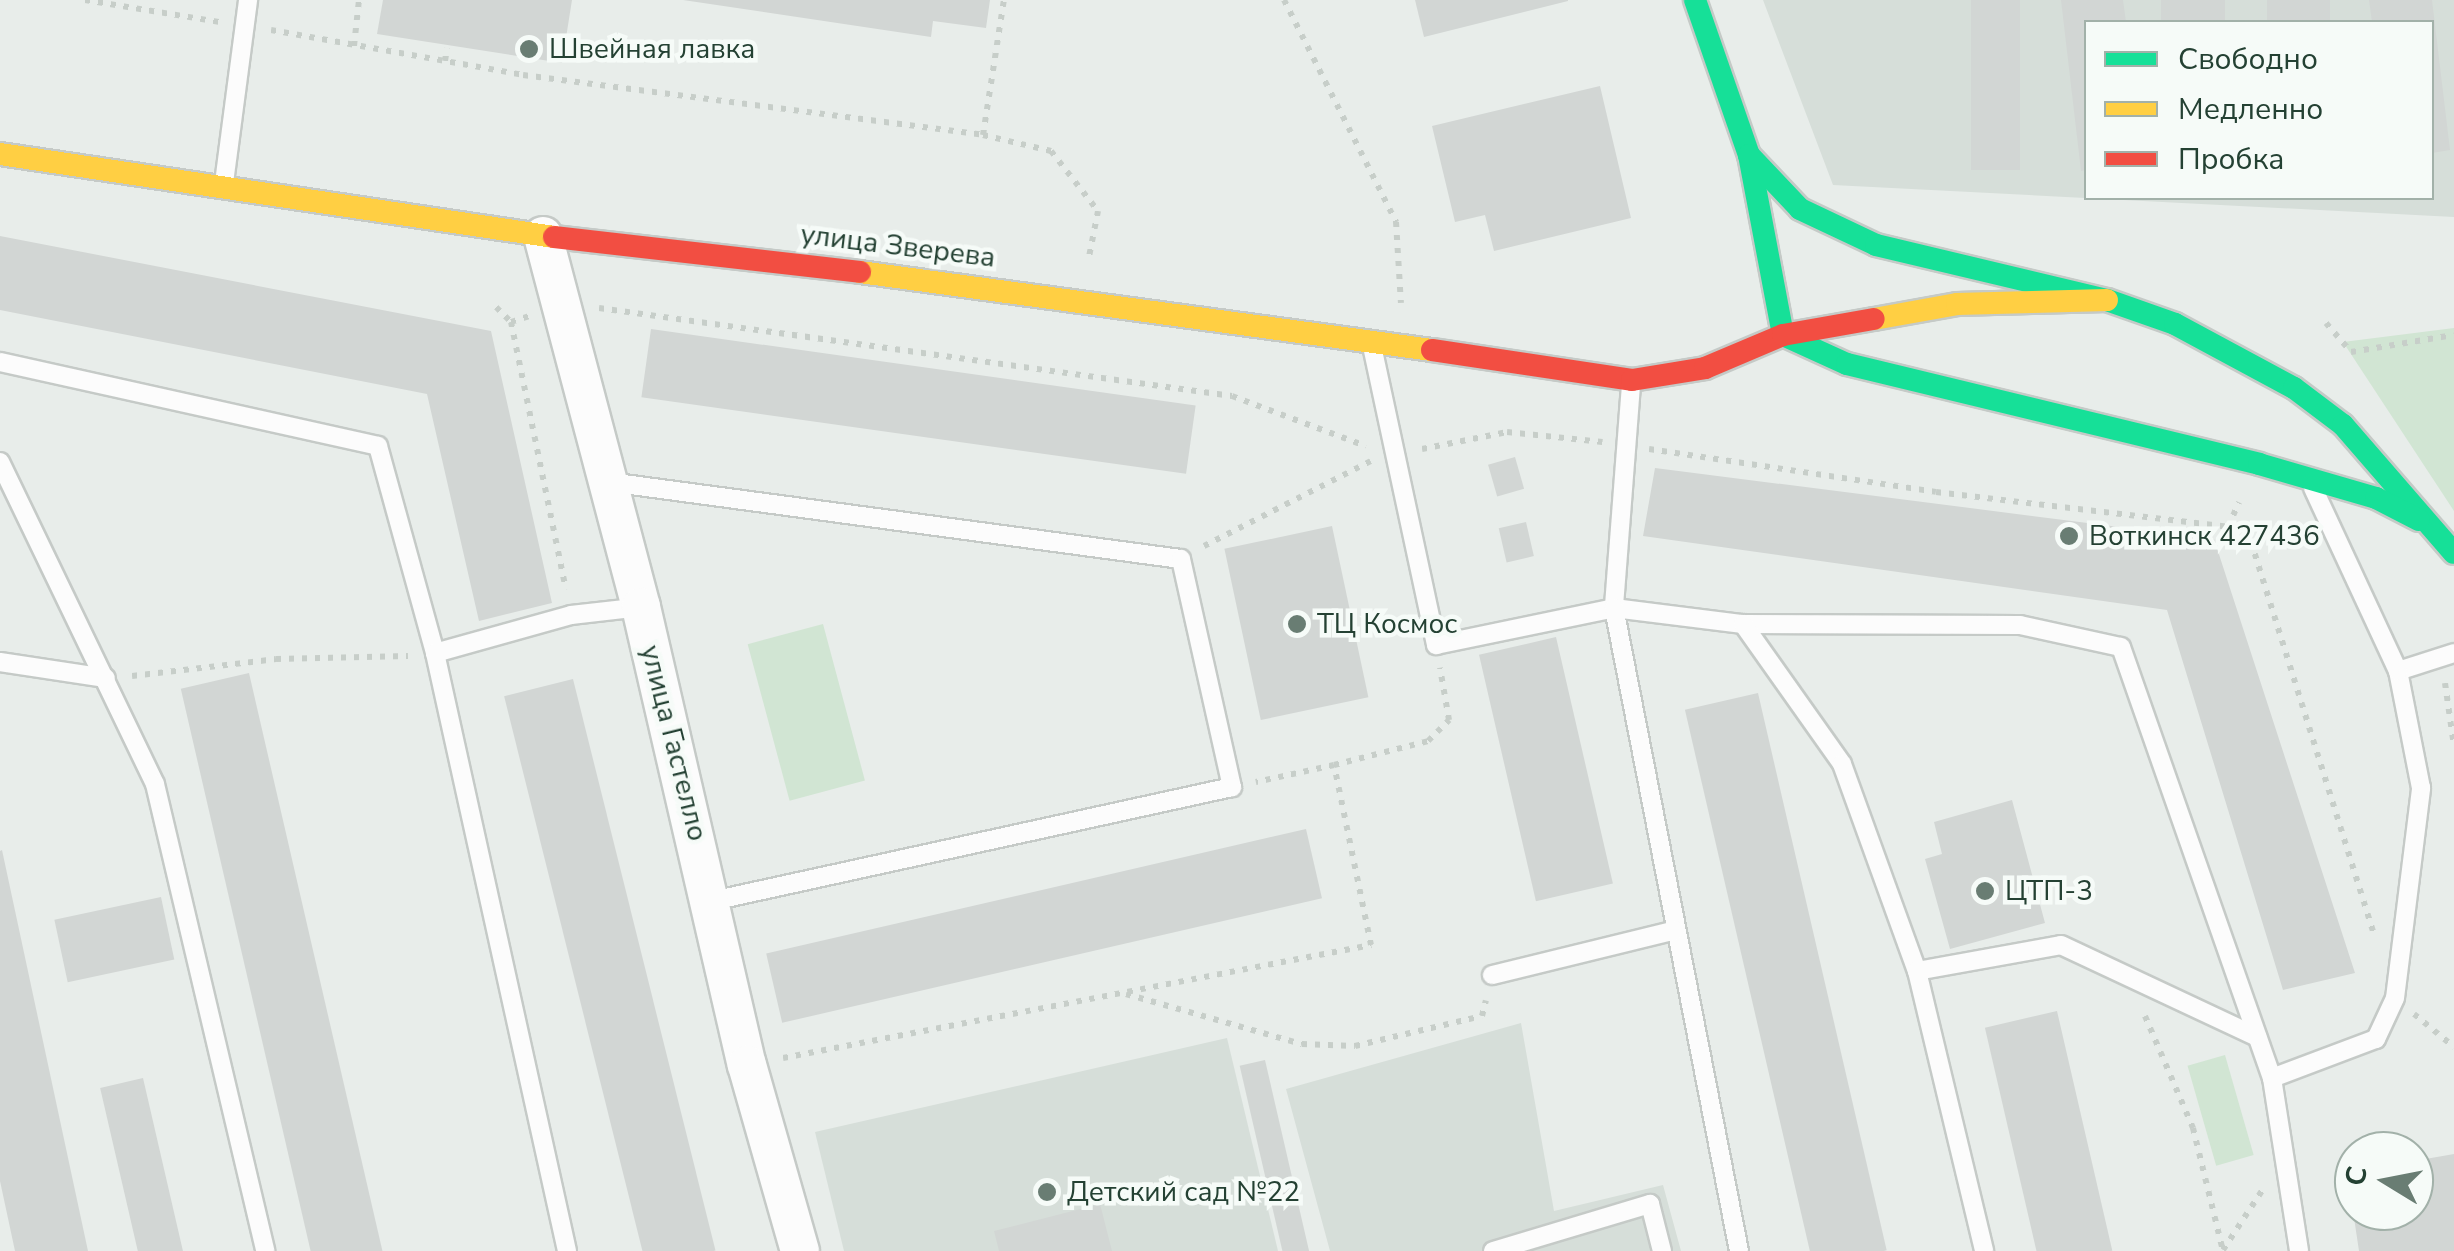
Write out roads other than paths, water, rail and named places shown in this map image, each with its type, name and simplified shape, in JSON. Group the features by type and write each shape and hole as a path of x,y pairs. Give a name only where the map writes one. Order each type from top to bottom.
{"main road":[{"path":"1695,0 1749,155 1783,335 1847,364 2376,498 2438,530"},
{"name":"улица Зверева","path":"0,154 543,236 1082,298 1632,380 1706,368 1783,335 1957,304 2107,300"},
{"path":"1749,155 1800,209 1876,246 2107,300 2175,324 2294,388 2344,425 2454,553"}],"street":[{"name":"улица Гастелло","path":"543,236 564,303 641,607 748,1065 800,1251"}],"lane":[{"path":"223,187 248,0"},
{"path":"1371,340 1392,455 1436,645 1614,608 1743,624 2020,625 2121,647 2272,1078 2287,1153 2299,1251"},
{"path":"0,362 378,446 435,652 566,1251"},
{"path":"1632,380 1614,608 1739,1251"},
{"path":"0,462 156,784 266,1251"},
{"path":"2272,1078 2376,1039 2394,998 2421,788 2398,671 2308,478"},
{"path":"610,482 1181,558 1232,788 712,901"},
{"path":"435,652 571,615 641,607"},
{"path":"1743,624 1842,764 1917,971 1984,1251"},
{"path":"2398,671 2448,654"},
{"path":"0,662 106,678"},
{"path":"1492,974 1676,930"},
{"path":"1917,971 2060,945 2130,982 2256,1036"},
{"path":"1492,1251 1650,1204 1662,1251"}],"place":[{"name":"Швейная лавка","path":"529,49"},
{"name":"Воткинск 427436","path":"2069,536"},
{"name":"ТЦ Космос","path":"1297,624"},
{"name":"ЦТП-3","path":"1985,891"},
{"name":"Детский сад №22","path":"1047,1192"}]}
